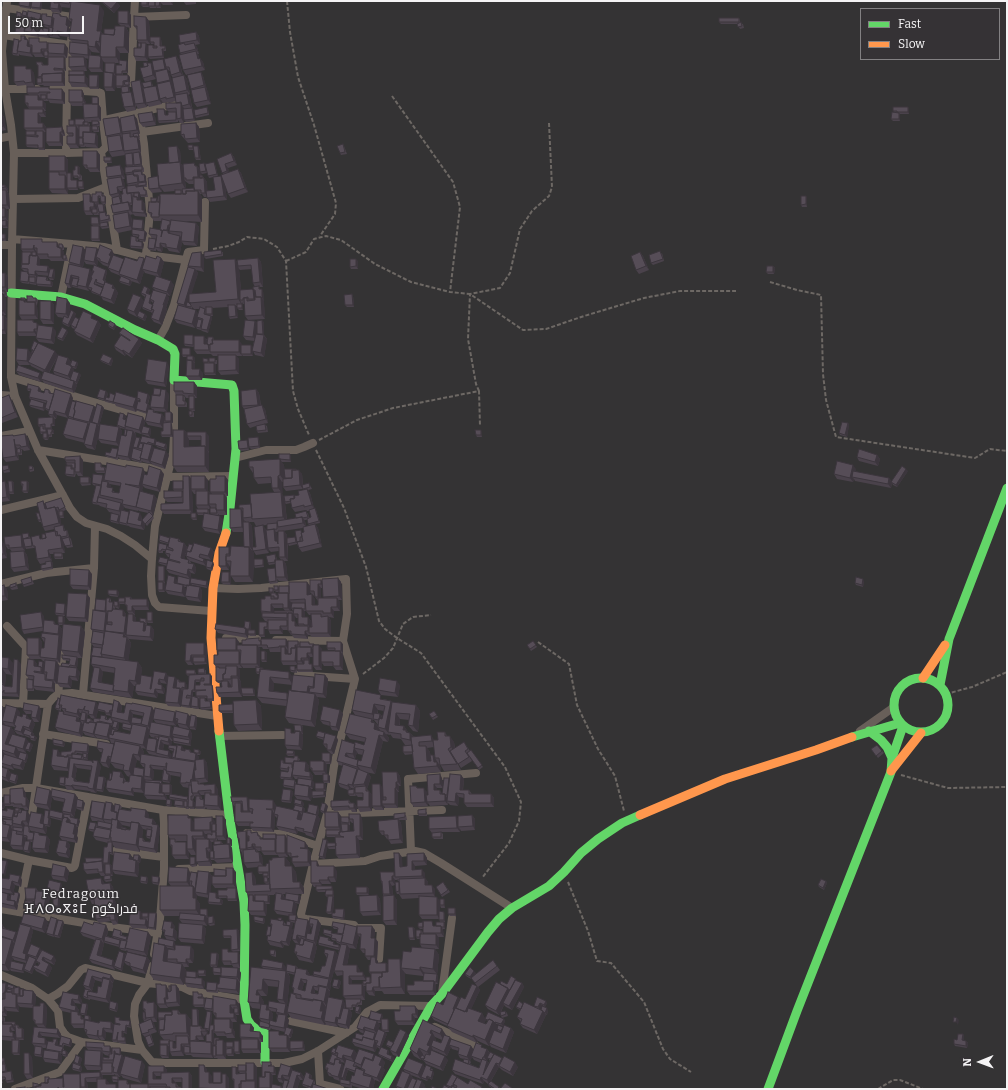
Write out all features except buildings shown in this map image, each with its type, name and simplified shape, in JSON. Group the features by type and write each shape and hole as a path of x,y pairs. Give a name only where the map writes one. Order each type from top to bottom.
{"street":[{"path":"131,83 134,1"},
{"path":"66,153 67,89 73,13 7,5 2,52 5,89 4,101 12,136 14,154 11,376 15,396 38,450 70,508 77,517 86,523 107,529 121,536 152,559"},
{"path":"134,17 186,15"},
{"path":"4,35 70,45"},
{"path":"5,89 67,89 101,93 102,120 106,147 101,152 14,154"},
{"path":"102,120 176,104"},
{"path":"138,113 145,150 150,211 146,255"},
{"path":"142,132 208,123"},
{"path":"1,138 12,136"},
{"path":"101,152 117,250"},
{"path":"14,199 78,198 106,188"},
{"path":"158,340 165,328 174,305 188,252 204,250 205,202"},
{"path":"1,245 12,242 72,244 104,247 143,257 146,255 186,260"},
{"path":"61,297 72,244"},
{"path":"12,293 61,297 74,300 158,340 173,349 175,354 173,454 156,526 151,576 152,595 155,603 159,607 211,611"},
{"path":"11,376 146,417"},
{"path":"174,380 232,385 234,391 236,449 226,532 219,554 212,588 210,638 219,736 229,814 244,902 244,1000 247,1019 250,1025 265,1033 265,1062"},
{"path":"1,395 15,396"},
{"path":"1,436 29,431"},
{"path":"235,458 266,450 296,450 313,443"},
{"path":"38,450 168,474 233,476"},
{"path":"940,685 949,639 1007,488"},
{"path":"1,510 62,494"},
{"path":"83,694 85,628 94,568 95,526"},
{"path":"1,584 46,573 94,568"},
{"path":"212,588 260,588 346,579 347,614 343,641 355,679 334,766 328,814 313,864 301,914 302,918 354,925 356,928 381,928 379,960"},
{"path":"7,626 26,647 23,704"},
{"path":"58,694 65,634"},
{"path":"210,638 343,641"},
{"path":"923,678 949,639"},
{"path":"298,675 355,679"},
{"path":"923,678 932,680 940,685 946,694 948,705 946,715 941,724 932,731 921,733 912,731 902,724 895,714 894,708 896,696 902,686 911,680 923,678"},
{"path":"30,826 48,704 58,694 83,694 217,716"},
{"path":"1,703 48,704"},
{"path":"853,736 894,708"},
{"path":"383,1089 432,1006 499,919 512,908 550,886 581,853 598,839 626,822 653,809 725,779 816,750 869,731 902,724"},
{"path":"891,772 892,758 902,724"},
{"path":"869,731 881,740 887,747 892,758"},
{"path":"768,1089 891,772 921,733"},
{"path":"43,734 106,744"},
{"path":"219,736 283,735"},
{"path":"412,851 408,779 476,773"},
{"path":"1,793 24,788 36,788 163,810 229,814"},
{"path":"1,854 74,867 88,797"},
{"path":"163,810 164,869 160,919 152,971 148,983 139,995 135,1004 134,1016 138,1041 142,1050 152,1062 284,1063 302,1059 318,1051 355,1027 367,1012 380,1005 432,1006"},
{"path":"328,814 442,810"},
{"path":"232,832 282,834 318,846"},
{"path":"115,851 164,857"},
{"path":"313,864 365,861 380,856 415,851 424,853 512,908"},
{"path":"18,912 29,860"},
{"path":"164,869 238,867"},
{"path":"1,909 96,925 158,933"},
{"path":"442,994 452,918"},
{"path":"48,999 68,986 81,970 85,968 148,983 182,987 190,991 244,1000"},
{"path":"1,976 32,988 52,1002 58,1011 60,1027 68,1037 82,1042 142,1050"},
{"path":"291,1021 346,1033"},
{"path":"422,1021 476,1046"},
{"path":"15,1089 60,1072 82,1042"},
{"path":"318,1051 320,1084 336,1088"}],"path":[{"path":"287,1 290,32 298,77 314,125 336,203 335,214 319,238"},
{"path":"392,96 453,182 460,207 450,292"},
{"path":"286,261 306,252 314,239 326,236 341,240 375,264 411,282 450,292 470,294 500,288 510,273 520,229 532,211 549,196 552,187 549,123"},
{"path":"204,250 228,246 247,238 264,239 277,247 286,261 293,391 298,409 344,508 366,567 379,621 385,629 421,653 505,767 521,802 519,821 509,843 476,886"},
{"path":"770,282 821,295 823,374 826,400 836,437 975,458 990,448 1007,451"},
{"path":"470,294 524,330 546,328 644,298 680,291 736,291"},
{"path":"470,294 468,339 476,384 479,391 480,426"},
{"path":"313,443 357,420 393,408 479,391"},
{"path":"355,679 370,670 393,648 403,624 413,617 431,615"},
{"path":"538,642 569,664 577,706 598,749 615,776 626,822"},
{"path":"946,694 972,687 1007,672"},
{"path":"891,772 948,788 1007,787"},
{"path":"564,872 588,932 597,961 611,963 644,1002 662,1049 670,1059 691,1072"},
{"path":"879,1089 892,1080 900,1080 923,1089"}],"traffic: fast":[{"path":"11,293 61,297 85,304 173,349 175,354 174,380 232,385 234,391 236,449 226,533"},
{"path":"940,685 949,639 1007,488"},
{"path":"921,678 931,680 940,686 946,695 948,705 946,715 940,724 931,730 921,732 911,730 902,724 896,715 894,705 896,695 902,686 911,680 921,678"},
{"path":"852,737 900,723"},
{"path":"768,1089 891,772 892,758 903,726"},
{"path":"219,731 229,815 244,902 244,1000 247,1019 256,1029 265,1033 265,1062"},
{"path":"869,731 881,740 887,747 892,758"},
{"path":"383,1089 431,1006 442,994 499,919 512,908 549,886 581,853 598,839 622,823 640,815"}],"traffic: slow":[{"path":"219,731 211,638 213,588 219,553 226,533"},
{"path":"923,678 945,645"},
{"path":"891,771 921,733"},
{"path":"640,815 725,779 852,737"}],"district":[{"name":"Fedragoum ⴼⴷⵔⴰⴳⵓⵎ فدراگوم","path":"81,902"}]}
